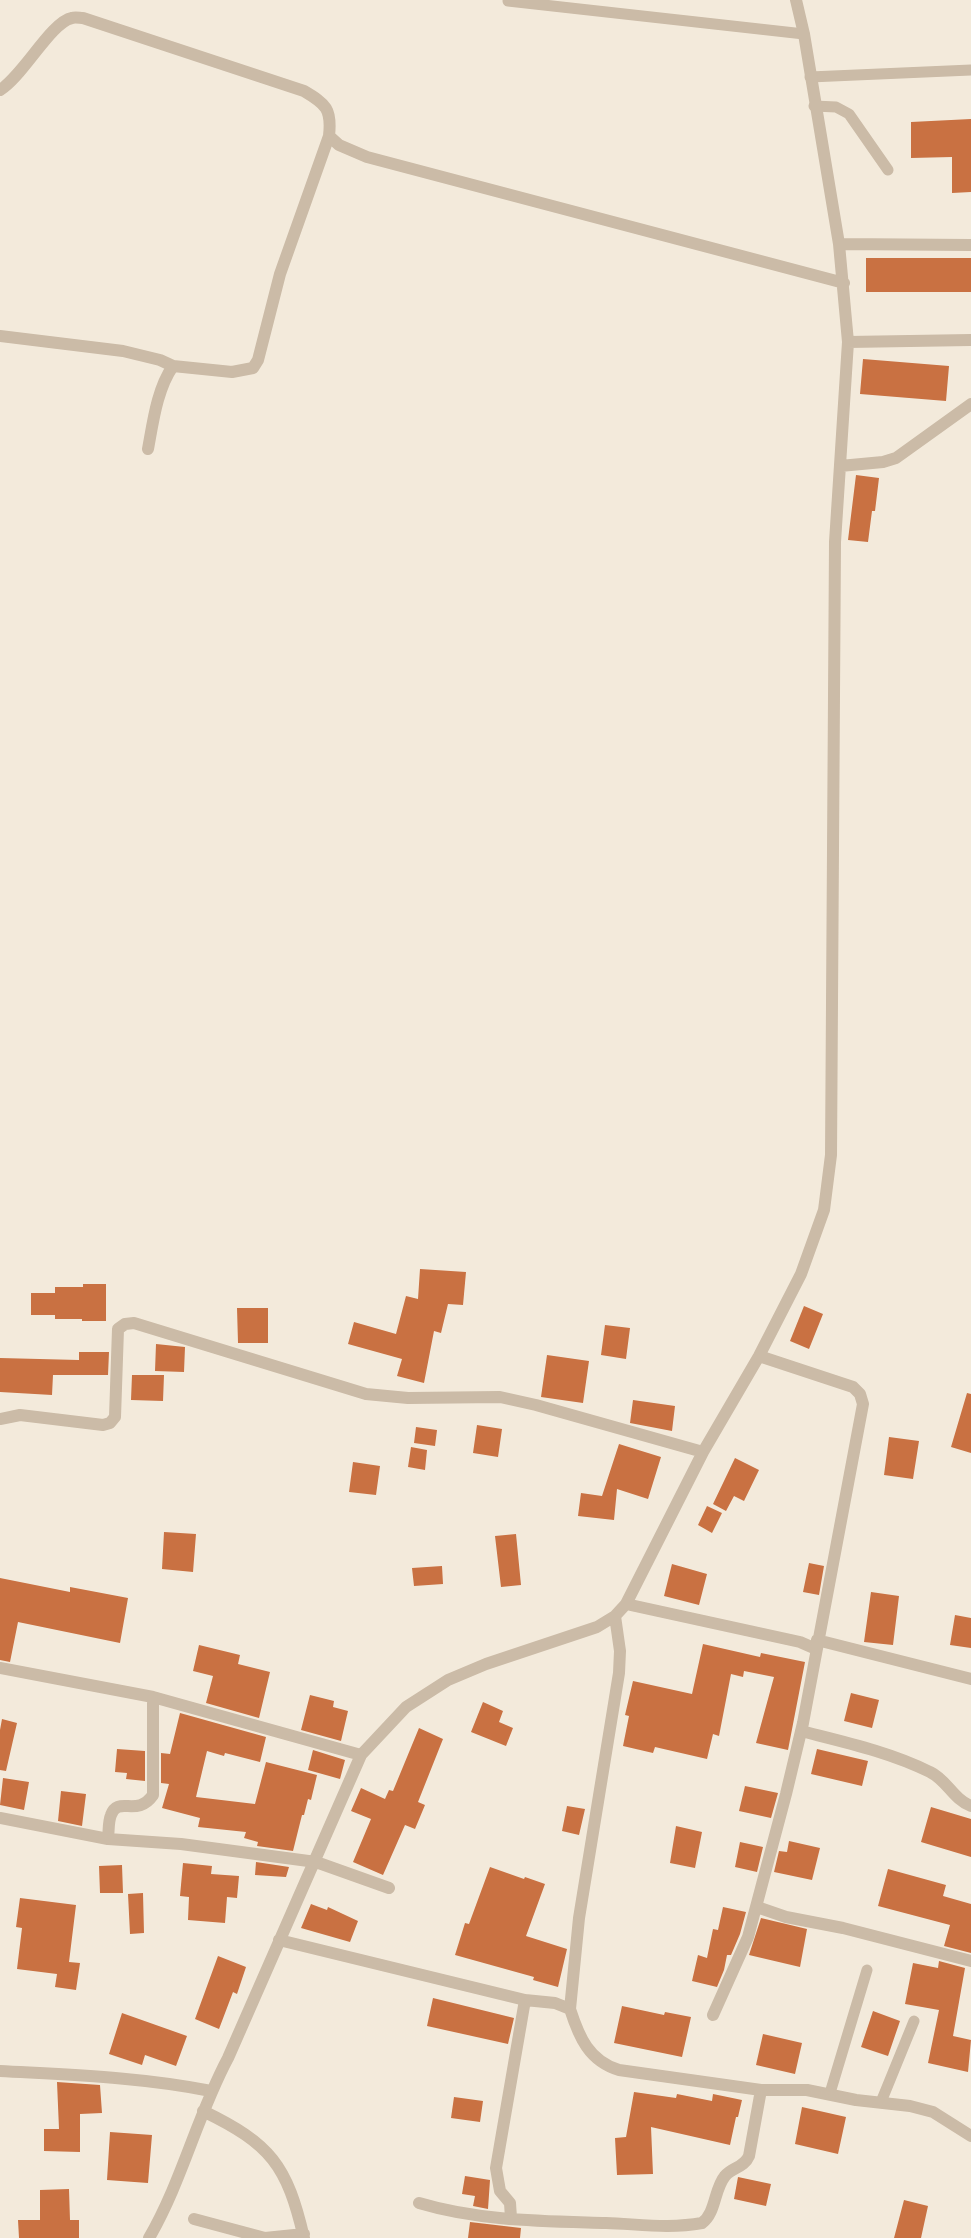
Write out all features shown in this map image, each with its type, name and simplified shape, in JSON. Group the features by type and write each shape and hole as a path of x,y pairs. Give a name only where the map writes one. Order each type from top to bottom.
{"street":[{"path":"148,2238 164,2211 211,2091 228,2058 279,1940 316,1862 361,1755 406,1707 448,1680 486,1664 597,1627 615,1616 626,1604 703,1452 759,1356 801,1274 824,1210 831,1155 835,542 848,342 839,244 814,106 804,34 796,0"},
{"path":"0,90 12,83 60,24 71,18 84,18 304,92 324,104 331,120 329,136 280,274 258,360 253,368 238,372 173,366 160,360 123,351 0,336"},
{"path":"329,136 339,145 367,157 844,283"},
{"path":"839,244 971,245"},
{"path":"848,342 971,340"},
{"path":"148,449 156,410 166,378 173,366"},
{"path":"840,466 883,462 896,458 971,404"},
{"path":"0,1419 20,1415 103,1425 110,1423 115,1417 118,1330 125,1324 134,1323 366,1394 408,1398 500,1397 536,1405 703,1452"},
{"path":"713,2015 748,1937 801,1731 862,1404 860,1394 853,1387 759,1356"},
{"path":"626,1604 971,1679"},
{"path":"615,1616 620,1651 619,1674 579,1918 570,2009 579,2036 587,2050 610,2067 629,2072 761,2090 807,2090 830,2093 856,2100 881,2102 933,2112 971,2136"},
{"path":"0,1668 153,1697 361,1755"},
{"path":"108,1839 111,1814 114,1810 122,1805 140,1807 147,1803 153,1795 153,1697"},
{"path":"801,1731 879,1752 926,1770 944,1781 963,1803 971,1806"},
{"path":"0,1818 108,1839 181,1844 316,1862 390,1888"},
{"path":"757,1906 786,1917 843,1928 971,1961"},
{"path":"279,1940 525,2000 554,2003 570,2009"},
{"path":"511,2218 510,2203 500,2191 496,2168 525,2000"},
{"path":"0,2071 114,2078 177,2084 211,2091"},
{"path":"419,2202 449,2211 511,2218 647,2226 702,2223 709,2214 725,2176 746,2162 749,2156 761,2090"},
{"path":"194,2220 265,2238 304,2236 284,2175 270,2155 257,2142 203,2111"}],"lane":[{"path":"508,1 804,34"},
{"path":"810,78 971,70"},
{"path":"814,106 836,107 849,114 888,170"},
{"path":"830,2093 867,1970"},
{"path":"881,2102 914,2021"}],"building":[{"path":"971,119 971,192 952,193 952,157 911,158 911,122"},
{"path":"866,258 971,258 971,292 866,292"},
{"path":"863,359 949,366 946,401 860,394"},
{"path":"856,475 879,478 875,511 872,511 868,542 848,540"},
{"path":"420,1269 466,1272 463,1305 448,1304 441,1333 434,1331 424,1383 397,1376 402,1359 348,1344 354,1322 396,1334 406,1296 418,1299"},
{"path":"83,1284 106,1284 106,1321 55,1319 55,1315 31,1315 31,1293 55,1293 55,1287 83,1287"},
{"path":"804,1306 823,1314 809,1349 790,1341"},
{"path":"237,1308 268,1308 268,1343 238,1343"},
{"path":"605,1325 630,1328 626,1359 601,1355"},
{"path":"156,1344 185,1347 184,1372 155,1371"},
{"path":"79,1352 109,1352 108,1375 53,1375 52,1395 0,1392 0,1358 79,1360"},
{"path":"547,1355 589,1361 583,1403 541,1397"},
{"path":"132,1375 164,1375 163,1401 131,1400"},
{"path":"967,1393 971,1394 971,1453 951,1447"},
{"path":"633,1400 675,1406 672,1431 630,1423"},
{"path":"477,1425 502,1429 498,1457 473,1453"},
{"path":"416,1427 437,1430 435,1446 414,1443"},
{"path":"889,1437 919,1441 913,1479 884,1475"},
{"path":"619,1444 661,1457 648,1499 617,1489 614,1520 578,1516 581,1493 602,1496"},
{"path":"411,1447 427,1450 425,1470 408,1467"},
{"path":"735,1458 759,1470 744,1501 734,1496 726,1511 713,1504"},
{"path":"353,1462 380,1466 376,1495 349,1492"},
{"path":"707,1506 722,1513 712,1533 698,1525"},
{"path":"164,1532 196,1534 193,1572 162,1569"},
{"path":"516,1534 521,1585 501,1587 495,1536"},
{"path":"809,1563 824,1566 819,1595 803,1592"},
{"path":"672,1564 707,1574 699,1605 664,1596"},
{"path":"442,1566 443,1584 414,1586 412,1568"},
{"path":"0,1578 70,1592 70,1587 128,1598 120,1643 18,1622 10,1662 0,1660"},
{"path":"871,1592 899,1596 893,1645 864,1642"},
{"path":"955,1615 971,1618 971,1648 950,1645"},
{"path":"703,1644 760,1657 761,1653 805,1662 788,1750 756,1743 774,1677 744,1671 743,1677 731,1674 719,1736 713,1734 707,1759 655,1747 653,1753 623,1746 629,1716 625,1715 633,1681 692,1694"},
{"path":"199,1645 240,1655 238,1664 270,1672 259,1718 206,1703 213,1676 193,1671"},
{"path":"851,1693 879,1700 872,1728 844,1721"},
{"path":"310,1695 334,1701 333,1707 348,1711 341,1741 301,1730"},
{"path":"483,1702 503,1711 499,1722 513,1728 506,1746 471,1732"},
{"path":"180,1713 266,1737 260,1762 225,1753 224,1756 207,1751 196,1797 255,1804 266,1762 317,1775 311,1800 308,1799 304,1815 302,1815 293,1851 257,1846 258,1842 244,1838 246,1832 198,1827 200,1818 162,1808 169,1784 161,1783 161,1753 170,1754"},
{"path":"2,1719 17,1723 6,1771 0,1770 0,1730"},
{"path":"419,1728 443,1739 418,1802 425,1805 415,1829 405,1825 383,1875 353,1862 371,1819 351,1811 361,1788 385,1799 389,1790 393,1791"},
{"path":"117,1749 145,1751 145,1781 126,1779 127,1773 115,1772"},
{"path":"817,1749 868,1761 862,1786 811,1774"},
{"path":"313,1750 345,1760 340,1779 308,1770"},
{"path":"3,1778 29,1782 24,1810 0,1805"},
{"path":"745,1786 778,1793 771,1818 739,1811"},
{"path":"61,1791 86,1794 82,1826 58,1821"},
{"path":"567,1806 585,1809 579,1835 562,1831"},
{"path":"931,1807 971,1819 971,1857 921,1842"},
{"path":"676,1826 702,1832 695,1868 670,1863"},
{"path":"789,1841 820,1848 812,1880 774,1872 779,1851 787,1852"},
{"path":"740,1842 763,1847 757,1872 735,1867"},
{"path":"256,1862 289,1867 286,1877 255,1875"},
{"path":"183,1863 212,1866 211,1874 239,1876 237,1898 227,1897 225,1923 188,1920 189,1897 180,1896"},
{"path":"122,1865 123,1893 100,1893 99,1866"},
{"path":"490,1867 545,1884 526,1936 567,1949 558,1987 533,1980 534,1977 455,1955 465,1923 469,1924"},
{"path":"888,1869 946,1885 943,1896 971,1904 971,1953 944,1946 950,1925 878,1906"},
{"path":"143,1893 144,1933 130,1934 128,1894"},
{"path":"20,1898 76,1905 69,1962 80,1963 76,1990 55,1987 57,1974 17,1969 22,1928 16,1927"},
{"path":"311,1904 327,1910 328,1907 358,1921 350,1942 301,1928"},
{"path":"723,1907 746,1912 740,1934 731,1955 727,1955 724,1970 717,1987 692,1981 698,1955 707,1958 713,1929 718,1930"},
{"path":"761,1918 807,1929 800,1967 749,1955"},
{"path":"218,1956 246,1967 237,1994 233,1992 219,2029 195,2019"},
{"path":"939,1961 965,1968 953,2036 971,2040 968,2072 928,2063 939,2010 905,2004 913,1963 938,1968"},
{"path":"433,1998 514,2018 508,2044 427,2026"},
{"path":"622,2006 664,2015 665,2012 691,2017 682,2057 614,2043"},
{"path":"873,2011 900,2021 888,2056 861,2047"},
{"path":"122,2013 187,2036 176,2066 145,2055 142,2065 109,2054"},
{"path":"763,2034 802,2043 795,2074 756,2065"},
{"path":"57,2082 100,2085 102,2113 80,2114 80,2152 44,2151 44,2129 59,2129"},
{"path":"634,2092 676,2098 677,2094 712,2101 713,2094 742,2100 730,2145 651,2127 653,2174 617,2175 615,2138 626,2137"},
{"path":"454,2097 483,2101 480,2122 451,2118"},
{"path":"802,2107 846,2117 838,2154 795,2144"},
{"path":"110,2132 152,2135 148,2183 107,2180"},
{"path":"465,2176 490,2180 488,2209 473,2206 475,2196 462,2194"},
{"path":"738,2177 771,2184 766,2206 734,2199"},
{"path":"69,2189 70,2220 79,2220 79,2238 19,2238 18,2220 40,2220 40,2190"},
{"path":"904,2200 928,2206 921,2238 894,2238"},
{"path":"470,2222 521,2228 520,2238 468,2238"}]}
